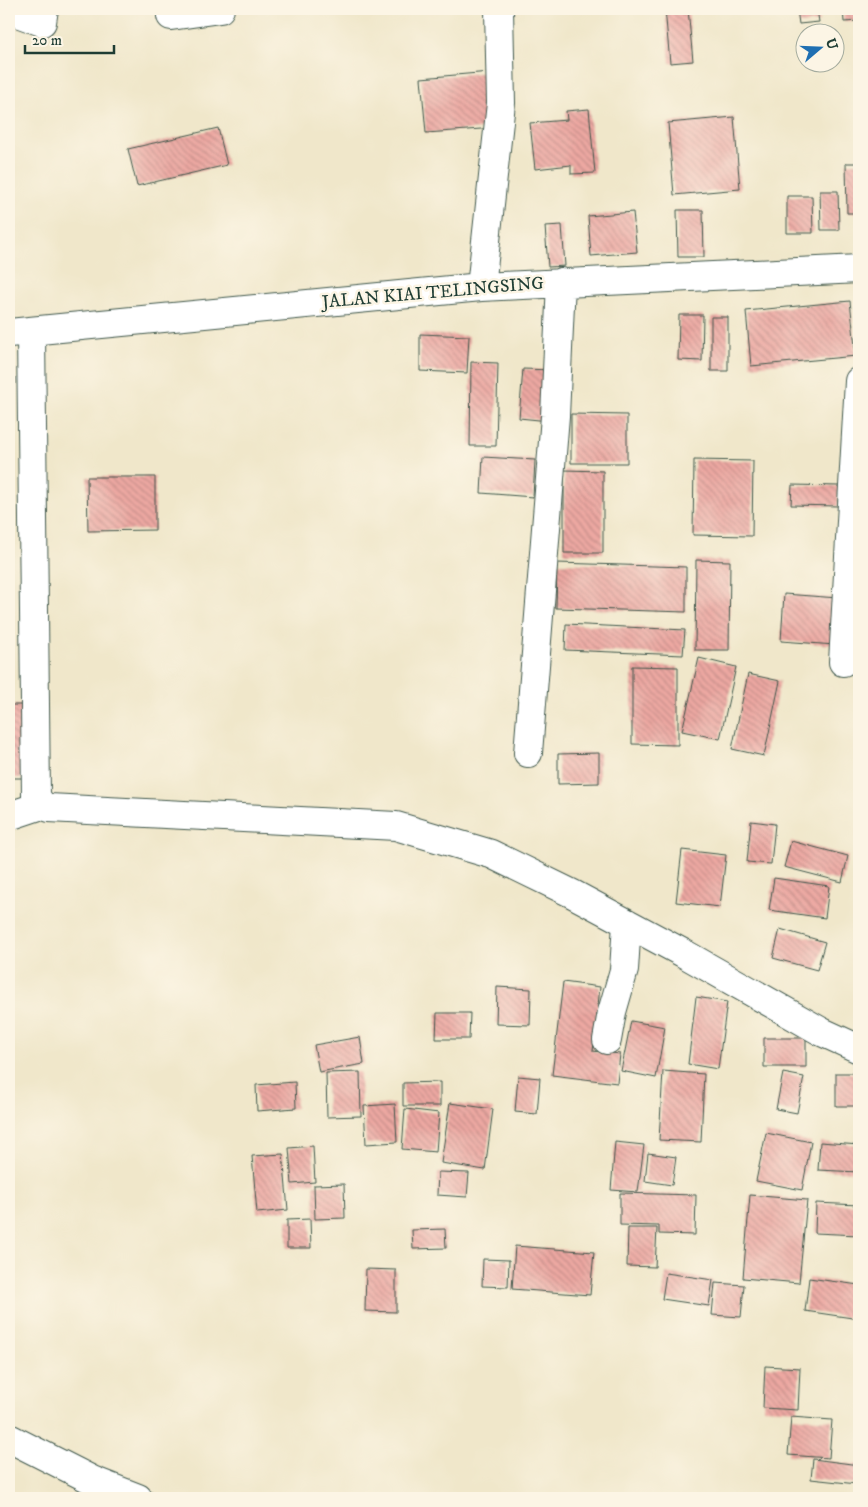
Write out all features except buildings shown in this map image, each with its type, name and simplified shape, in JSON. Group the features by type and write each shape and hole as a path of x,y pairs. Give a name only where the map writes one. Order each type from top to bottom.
{"street":[{"path":"9,10 42,22 44,9"},
{"path":"171,16 220,9"},
{"path":"481,287 501,103 499,9"},
{"name":"JALAN KIAI TELINGSING","path":"20,332 481,287 859,269"},
{"path":"528,753 555,416 561,282"},
{"path":"20,332 36,797 42,805 49,808 396,826 491,854 628,923 822,1032 859,1050"},
{"path":"843,662 859,381"},
{"path":"9,816 42,805"},
{"path":"608,1040 612,1012 624,970 628,923"},
{"path":"9,1438 92,1480 138,1498"}]}
